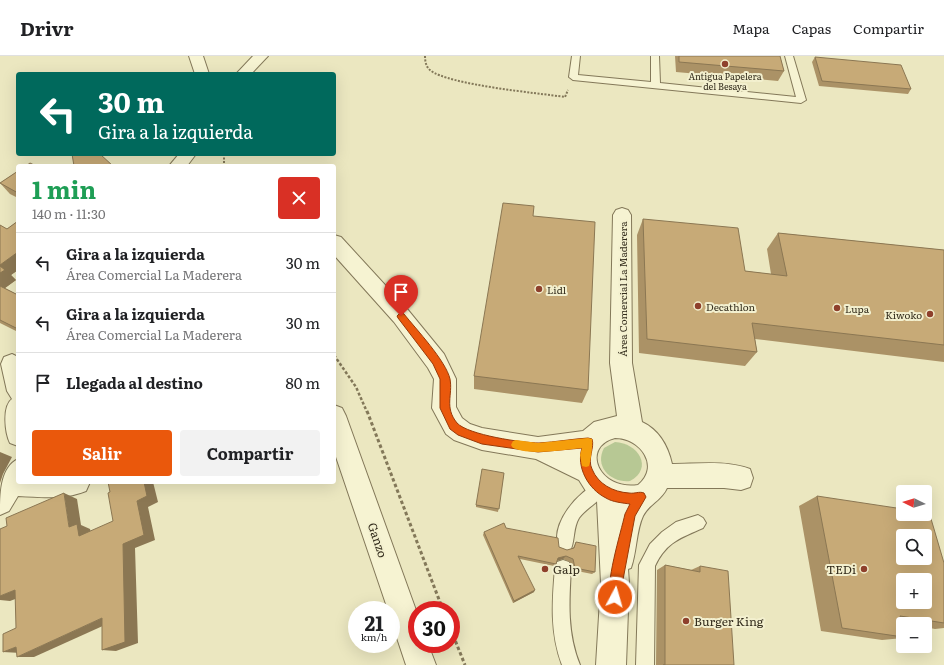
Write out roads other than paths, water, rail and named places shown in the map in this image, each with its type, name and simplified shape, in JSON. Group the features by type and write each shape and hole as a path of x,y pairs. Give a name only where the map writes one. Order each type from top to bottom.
{"street":[{"path":"196,56 201,72"},
{"path":"245,72 261,56"},
{"path":"180,164 186,156"},
{"name":"Área Comercial La Maderera","path":"622,215 621,363 631,429"},
{"path":"336,244 401,316 436,361 445,379 444,408 454,426 462,432 482,440 538,448 631,429 648,440 655,450 661,463 660,476 732,477 675,460 655,450"},
{"path":"10,359 16,383"},
{"name":"Área Comercial La Maderera","path":"615,583 599,485 585,455 596,435 611,414 621,363"},
{"name":"Ganzo","path":"336,422 421,665"},
{"path":"538,448 599,485 630,499 640,497"},
{"name":"Área Comercial La Maderera","path":"612,665 615,583 630,514 640,497 649,492 660,476"},
{"path":"10,485 65,484"}],"lane":[{"path":"576,56 573,77 801,100 789,56"},
{"path":"655,56 656,85"},
{"path":"565,543 566,527 572,515 599,485"},
{"path":"645,665 647,565 654,552 676,530 682,526 698,523"},
{"path":"563,568 561,627 563,642 571,665"}],"place":[{"name":"Antigua Papelera del Besaya","path":"725,64"},
{"name":"Lidl","path":"539,289"},
{"name":"Decathlon","path":"698,306"},
{"name":"Lupa","path":"837,308"},
{"name":"Kiwoko","path":"930,314"},
{"name":"Galp","path":"545,569"},
{"name":"TEDi","path":"864,569"},
{"name":"Burger King","path":"686,621"}]}
